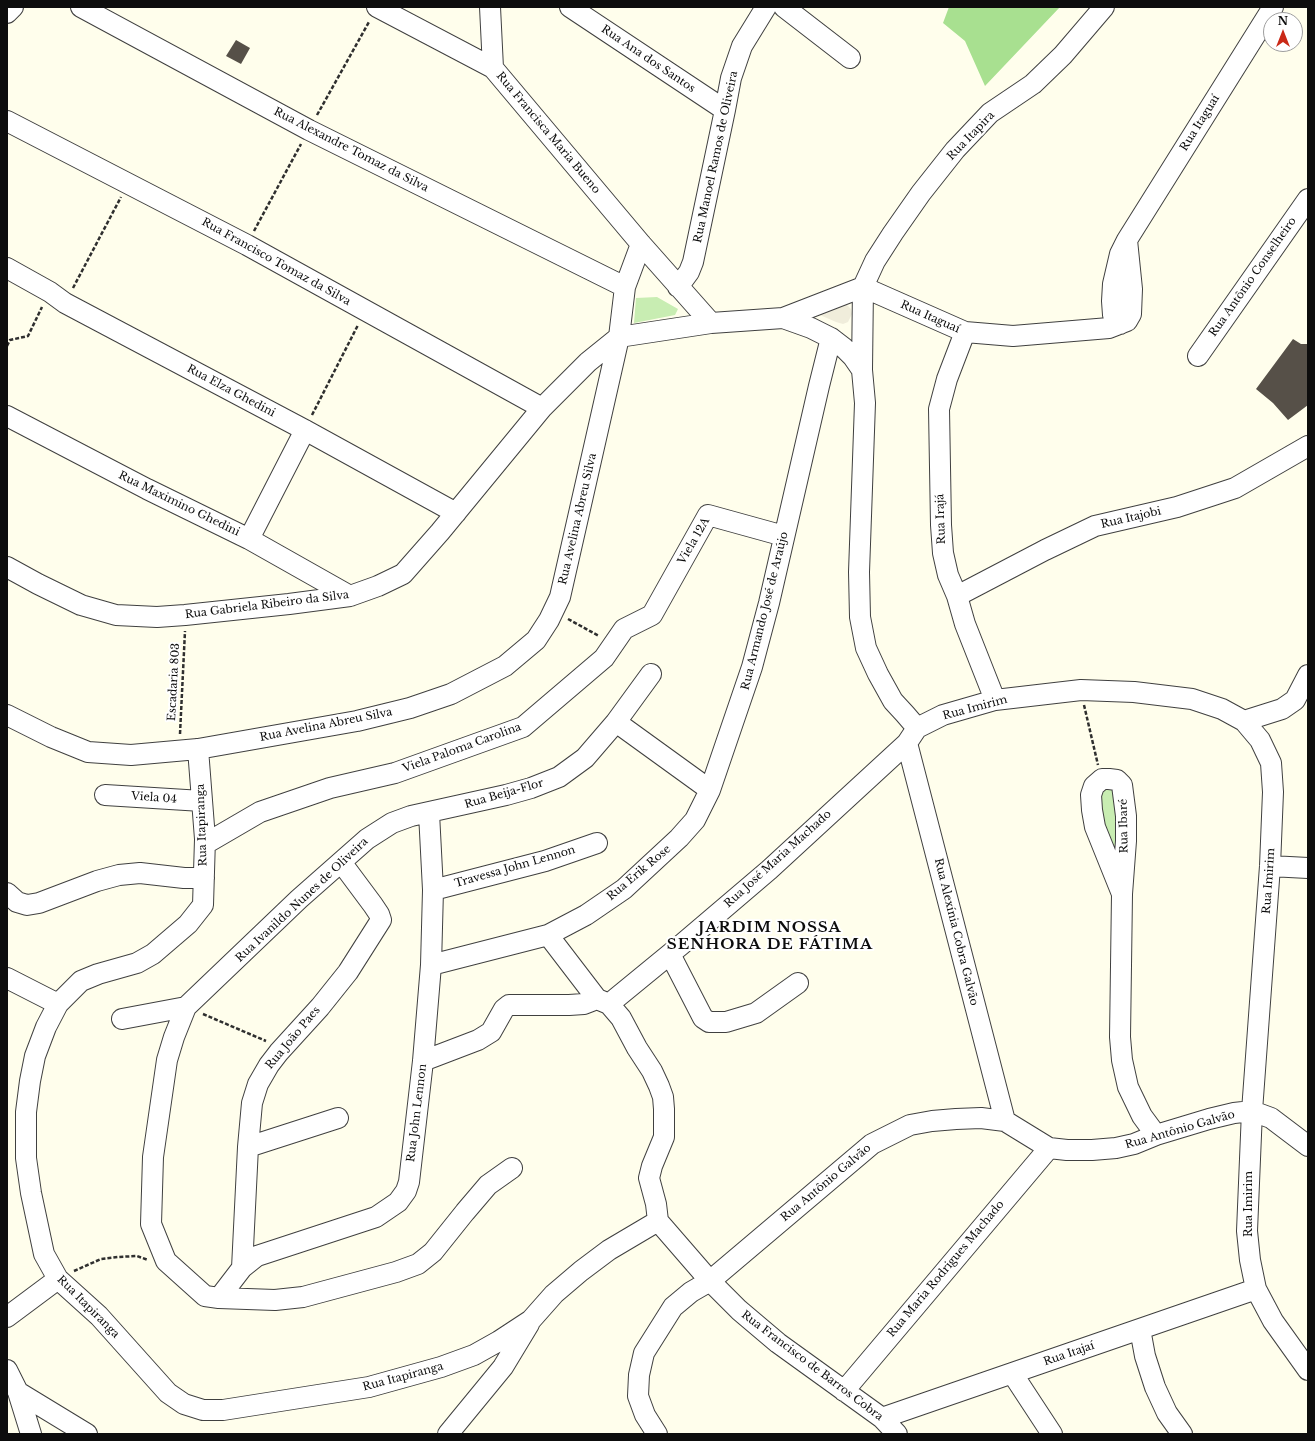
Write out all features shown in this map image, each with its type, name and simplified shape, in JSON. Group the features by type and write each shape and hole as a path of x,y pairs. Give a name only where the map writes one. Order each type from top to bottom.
{"street":[{"path":"7,13 13,7"},
{"name":"Rua Alexandre Tomaz da Silva","path":"80,7 309,130 625,287"},
{"name":"Rua Francisca Maria Bueno","path":"377,7 493,68 640,244 711,323"},
{"path":"490,7 493,68"},
{"name":"Rua Ana dos Santos","path":"570,7 725,110"},
{"name":"Rua Manoel Ramos de Oliveira","path":"678,287 689,272 693,262 731,78 742,46 766,7"},
{"path":"784,7 850,58"},
{"name":"Rua Itapira","path":"862,370 863,287 875,261 893,233 955,150 990,113 1032,84 1063,55 1104,7"},
{"name":"Rua Itaguaí","path":"863,287 965,332 1014,336 1109,328 1120,324 1113,315 1112,301 1113,284 1120,254 1127,240 1273,7"},
{"name":"Rua Francisco Tomaz da Silva","path":"7,121 247,245 542,408"},
{"name":"Rua Antônio Conselheiro","path":"1198,356 1308,199"},
{"name":"Rua Avelina Abreu Silva","path":"7,715 51,737 88,752 131,756 189,750 357,721 410,708 451,694 505,666 536,640 554,611 560,597 619,337 625,287 640,244"},
{"name":"Rua Elza Ghedini","path":"7,268 456,513"},
{"path":"619,337 711,323 783,318 863,287"},
{"path":"783,318 811,328 831,338 853,357 862,370 865,403 859,572 860,617 866,648 893,701 906,714 912,736"},
{"name":"Rua Irajá","path":"965,332 947,379 939,409 941,526 943,554 948,575 957,596 965,624 995,700"},
{"name":"Rua Gabriela Ribeiro da Silva","path":"7,567 81,605 116,615 157,617 289,604 350,596 378,586 403,574 456,513 542,408 588,362 619,337"},
{"name":"Rua Armando José de Araújo","path":"710,790 752,667 831,338"},
{"name":"Rua Maximino Ghedini","path":"7,416 147,489 249,539 350,596"},
{"path":"249,539 305,430"},
{"name":"Rua Itajobi","path":"957,596 1044,550 1095,526 1177,507 1235,488 1308,446"},
{"name":"Viela 12A","path":"652,615 708,515 784,536"},
{"name":"Viela Paloma Carolina","path":"205,844 260,812 330,788 396,773 523,727 604,658 624,629 652,615"},
{"name":"Rua Beija-Flor","path":"429,813 506,795 531,788 559,777 585,758 616,722 652,674"},
{"path":"1244,721 1282,709 1295,700 1308,675"},
{"name":"Rua Imirim","path":"912,736 943,715 995,700 1081,690 1134,692 1192,699 1222,709 1244,721 1260,740 1271,763 1273,792 1270,866 1252,1111 1247,1231 1256,1289 1273,1321 1308,1370"},
{"path":"616,722 710,790"},
{"name":"Rua José Maria Machado","path":"603,1002 670,954 769,870 912,736"},
{"name":"Rua Alexínia Cobra Galvão","path":"912,736 1004,1121"},
{"name":"Rua Itapiranga","path":"189,750 202,801 205,844 203,905 188,924 153,954 137,963 98,974 81,982 58,1004 46,1026 34,1056 26,1112 26,1158 31,1193 44,1254 58,1279 99,1316 168,1393 184,1404 203,1410 223,1410 369,1388 441,1367 474,1354 499,1341 531,1320 554,1294 581,1271 609,1250 658,1220"},
{"name":"Rua Ibaré","path":"1122,894 1095,827 1091,795 1094,786 1102,779 1110,778 1117,780 1122,785 1126,816 1126,841 1122,894 1120,1037 1122,1060 1128,1087 1142,1116 1156,1135"},
{"name":"Rua Erik Rose","path":"431,965 548,935 586,915 624,888 679,838 695,820 710,790"},
{"name":"Viela 04","path":"105,795 202,801"},
{"name":"Rua Ivanildo Nunes de Oliveira","path":"186,1007 300,899 367,839 392,823 429,813"},
{"name":"Rua John Lennon","path":"220,1298 242,1268 257,1256 376,1217 398,1202 406,1191 409,1182 423,1061 431,965 433,890 429,813"},
{"name":"Travessa John Lennon","path":"433,890 545,861 597,844"},
{"name":"Rua João Paes","path":"242,1268 248,1146 252,1103 258,1084 269,1065 320,1007 348,972 381,920 373,905 341,862"},
{"path":"1270,866 1308,868"},
{"path":"7,893 18,902 27,905 97,881 119,876 140,873 184,878 204,878"},
{"path":"548,935 603,1002 621,1018 637,1048 652,1071 663,1097 665,1120 664,1137 652,1166 649,1178 656,1204 658,1220 710,1281"},
{"path":"670,954 703,1018 709,1022 726,1022 756,1013 798,983"},
{"path":"7,978 58,1004"},
{"path":"423,1061 478,1040 491,1032 504,1009 509,1005 570,1005 603,1002"},
{"path":"122,1019 186,1007"},
{"path":"186,1007 167,1060 153,1157 151,1224 166,1261 205,1296 275,1300 303,1297 396,1272 418,1264 433,1252 464,1212 488,1185 512,1168"},
{"path":"1252,1111 1271,1118 1308,1146"},
{"name":"Rua Antônio Galvão","path":"657,1434 645,1415 638,1396 639,1375 644,1353 673,1307 691,1292 710,1281 872,1144 910,1125 932,1121 981,1118 1004,1121 1049,1148 1067,1150 1116,1148 1134,1144 1156,1135 1209,1119 1234,1113 1252,1111"},
{"path":"248,1146 338,1118"},
{"name":"Rua Maria Rodrigues Machado","path":"844,1390 1049,1148"},
{"path":"7,1318 58,1279"},
{"name":"Rua Francisco de Barros Cobra","path":"710,1281 739,1310 778,1343 882,1418 897,1434"},
{"name":"Rua Itajaí","path":"882,1418 1256,1289"},
{"path":"448,1434 504,1367 531,1320"},
{"path":"1140,1329 1145,1356 1155,1386 1167,1413 1182,1434"},
{"path":"7,1370 18,1392 31,1434"},
{"path":"1012,1373 1052,1434"},
{"path":"18,1392 87,1434"}],"path":[{"path":"247,245 377,7"},
{"path":"7,346 10,340 28,336 58,297 128,184"},
{"path":"305,430 366,311"},
{"path":"554,611 613,644"},
{"name":"Escadaria 803","path":"185,615 189,750"},
{"path":"1081,690 1102,779"},
{"path":"186,1007 283,1048"},
{"path":"58,1279 101,1259 137,1256 150,1261 166,1261"}],"green space":[{"path":"949,7 1060,7 985,86 965,41 943,23"},
{"path":"657,297 678,309 675,315 634,323 636,298"},
{"path":"1097,788 1114,789 1118,804 1119,869 1102,832"}],"shaded area":[{"path":"846,304 851,309 852,314 848,322 843,324 813,312"}],"building":[{"path":"236,40 250,48 241,64 226,56"},
{"path":"1293,339 1301,344 1308,344 1308,405 1288,420 1273,403 1256,389"}],"district":[{"name":"JARDIM NOSSA SENHORA DE FÁTIMA","path":"770,936"}]}
